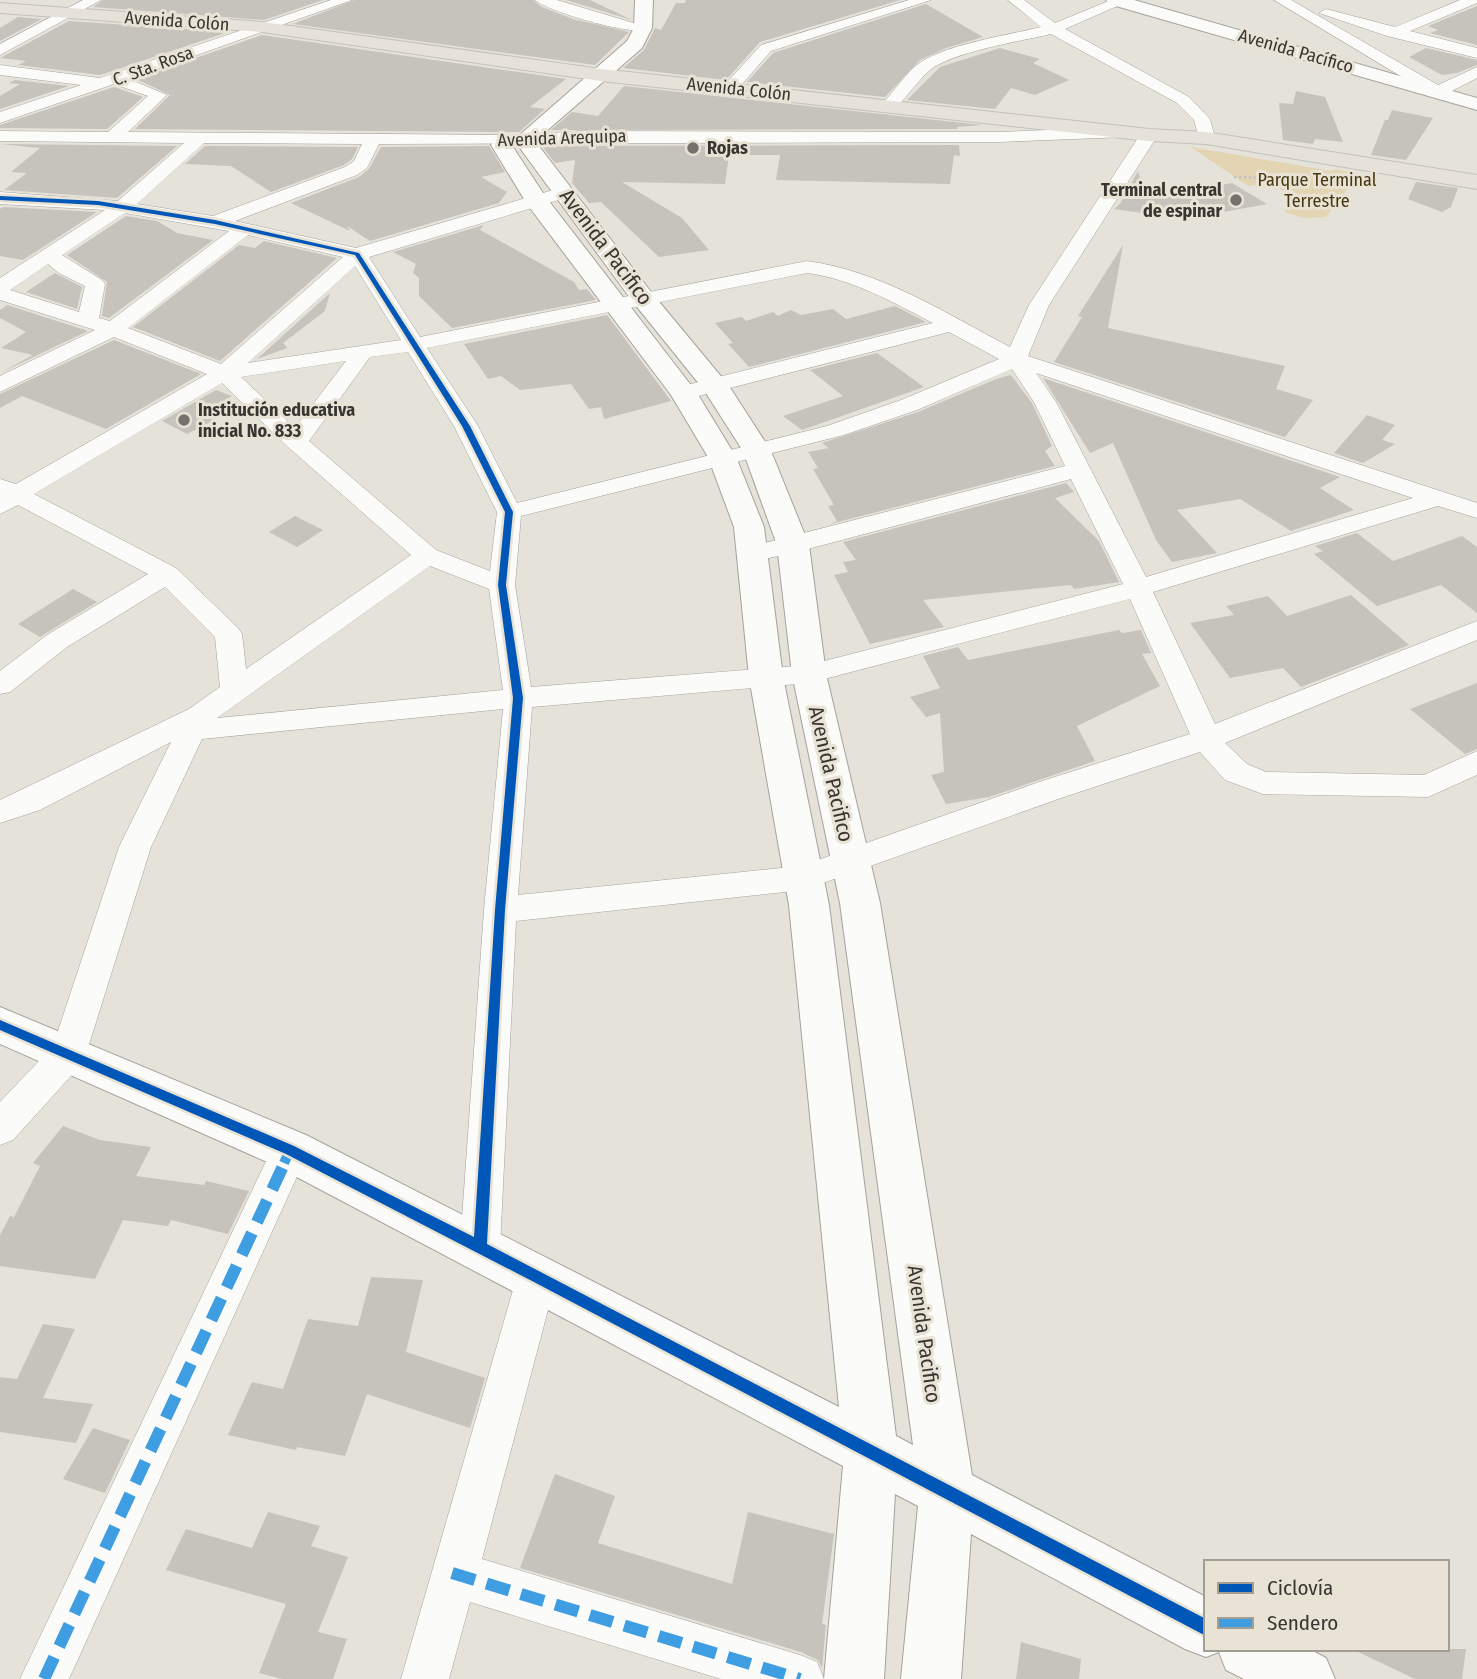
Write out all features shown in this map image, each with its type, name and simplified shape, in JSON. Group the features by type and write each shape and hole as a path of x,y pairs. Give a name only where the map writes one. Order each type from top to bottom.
{"main road":[{"path":"524,140 590,73 620,25 622,0"},
{"path":"499,140 590,73 635,44 643,29 644,0"},
{"name":"Avenida Pacífico","path":"1120,0 1477,104"},
{"name":"Avenida Colón","path":"0,8 262,27 590,73 1149,135 1206,138 1477,182"},
{"name":"Avenida Pacifico","path":"499,140 535,199 629,300 699,389 739,454 749,527 774,549 809,674 864,930 947,1493 931,1679"},
{"name":"Avenida Pacifico","path":"524,140 566,192 629,300"},
{"name":"Avenida Pacifico","path":"774,549 766,677 809,905 871,1453 854,1679"},
{"path":"0,1025 290,1150 537,1276 1204,1627"},
{"path":"1251,1651 1304,1679"}],"street":[{"path":"0,50 94,0"},
{"name":"C. Sta. Rosa","path":"0,118 345,0"},
{"path":"542,0 620,25 643,29"},
{"path":"730,88 766,48 851,14 924,0"},
{"path":"1015,0 1054,29 1182,100 1202,119 1206,138"},
{"path":"890,105 924,67 933,61 987,44 1054,29 1120,0"},
{"path":"1361,45 1472,0"},
{"path":"1292,2 1477,53"},
{"path":"1292,2 1438,92 1477,72"},
{"path":"0,70 111,82 159,95 113,136"},
{"name":"Avenida Arequipa","path":"0,136 113,136 197,140 524,140 578,136 999,137 1125,132"},
{"path":"509,512 739,454 908,407 1016,359 1039,305 1149,135"},
{"path":"0,287 122,207 197,140"},
{"path":"215,222 351,171 361,164 372,140"},
{"path":"5,495 224,373 357,254 535,199 566,192"},
{"path":"0,198 122,207 215,222 357,254 416,344 487,466 509,512 502,585 518,698 499,910 480,1247"},
{"path":"0,385 113,329 244,229"},
{"path":"50,255 66,269 85,276 95,284 89,313"},
{"path":"224,373 416,344 807,267 836,271 888,291 1016,359 1477,512"},
{"path":"0,293 89,313 113,329 224,373 296,442 427,556 502,585"},
{"path":"89,313 150,301"},
{"path":"699,389 950,326"},
{"path":"296,442 349,374 362,352"},
{"path":"1016,359 1045,402 1138,588 1207,739 1220,758 1236,772 1263,783 1428,786 1477,762"},
{"path":"263,410 303,405 330,395"},
{"path":"774,549 1078,470"},
{"path":"5,495 167,574 228,634 235,690"},
{"path":"196,723 809,674 1138,588 1440,498"},
{"path":"0,812 29,802 196,723 235,690 427,556"},
{"path":"0,685 57,641 167,574"},
{"path":"499,910 803,878 850,859 1053,789 1207,739 1477,630"},
{"path":"0,1128 68,1054 135,847 196,723"},
{"path":"44,1679 290,1150"},
{"path":"425,1679 452,1573 537,1276"},
{"path":"452,1573 800,1679"}],"path":[{"path":"1234,177 1256,175 1289,181 1311,178"}],"green space":[{"name":"Parque Terminal Terrestre","path":"1191,147 1331,171 1336,169 1354,173 1356,178 1326,217 1304,218 1285,212 1286,206 1292,205 1296,199 1286,196 1285,191 1264,184 1248,186"}],"building":[{"path":"103,0 323,0 264,20 93,7"},
{"path":"354,0 533,0 542,7 573,19 629,32 595,65 293,24"},
{"path":"566,0 590,0 632,20"},
{"path":"686,0 900,0 760,42 726,80 623,68 644,50 655,28 661,30 676,3 685,3"},
{"path":"926,4 983,37 946,48 920,60 885,97 747,82 773,53"},
{"path":"1477,6 1477,45 1430,33 1438,30 1428,26"},
{"path":"18,17 42,19 0,41 0,28"},
{"path":"69,21 228,32 100,75 18,65 26,61 0,58"},
{"path":"262,35 566,79 530,107 545,109 519,132 135,129 170,95 136,79"},
{"path":"1000,48 1040,59 1033,63 1069,80 1035,95 1011,88 995,109 907,100 940,67"},
{"path":"1426,48 1477,60 1477,65 1457,73 1442,75 1409,57"},
{"path":"15,80 69,86 0,109 0,96 20,84 9,83"},
{"path":"624,86 982,125 957,129 551,130 572,112 598,116"},
{"path":"114,87 143,97 107,129 0,128 0,125"},
{"path":"1296,91 1325,97 1343,142 1315,139 1313,144 1283,140 1279,103 1293,104"},
{"path":"1392,110 1433,118 1406,160 1371,155 1385,120 1388,120"},
{"path":"0,144 177,146 117,198 4,190 27,173 11,172 40,148"},
{"path":"959,145 960,156 954,155 950,184 776,180 780,155 729,155 725,184 622,182 682,218 709,250 659,257 601,202 589,203 572,183 575,160 555,163 542,146"},
{"path":"205,146 358,147 352,159 344,165 271,192 231,166 185,164"},
{"path":"489,146 505,172 481,177 507,192 499,203 370,241 347,226 350,231 291,203 359,177 369,169 381,147"},
{"path":"1138,171 1147,199 1232,183 1267,204 1185,219 1114,209 1120,204"},
{"path":"1416,182 1458,188 1451,207 1442,212 1408,199"},
{"path":"0,209 97,212 23,260 0,256"},
{"path":"126,216 157,221 177,233 213,240 109,318 102,316 107,282 67,255"},
{"path":"484,225 480,230 574,282 579,290 587,289 596,300 452,328 419,296 419,278 413,273 416,264 393,252"},
{"path":"264,241 337,258 220,361 133,327 239,245 255,248"},
{"path":"1123,245 1108,328 1285,366 1276,389 1313,400 1285,437 1054,362 1082,317 1078,316"},
{"path":"55,273 82,287 77,309 26,292"},
{"path":"330,293 325,311 283,343 287,348 257,359"},
{"path":"7,305 88,331 0,373 33,355 1,348 26,332 0,318 0,310"},
{"path":"895,306 926,322 749,367 728,344 733,343 715,323 742,317 746,321 773,312 778,316 791,310 801,315 833,309 846,319"},
{"path":"607,315 671,401 604,419 601,407 589,409 571,384 520,390 501,376 488,379 464,344"},
{"path":"114,340 201,374 106,429 22,396 0,408 0,394"},
{"path":"877,353 924,387 802,430 783,416 843,396 810,370"},
{"path":"1011,375 1032,403 1052,446 1045,451 1055,466 830,524 837,521 828,506 834,505 813,469 818,468 808,452 829,448 822,443 918,412"},
{"path":"1043,378 1340,477 1320,488 1354,510 1291,531 1240,499 1177,510 1217,553 1172,562 1156,540 1113,443 1090,453"},
{"path":"216,390 232,396 213,408 226,414 187,434 162,421"},
{"path":"1367,415 1395,425 1382,440 1395,444 1363,463 1334,453"},
{"path":"1066,483 1074,492 1055,498 1099,541 1119,582 1074,589 1071,585 923,600 944,627 870,644 834,575 848,572 843,562 856,560 843,542"},
{"path":"295,516 323,530 297,547 269,532"},
{"path":"1357,533 1393,561 1462,536 1477,547 1477,613 1441,585 1377,606 1314,554 1323,551 1315,546"},
{"path":"73,589 97,602 40,637 18,624"},
{"path":"1351,595 1409,645 1301,687 1283,668 1230,678 1190,623 1234,615 1226,606 1268,596 1287,616"},
{"path":"1119,630 1122,633 1141,630 1151,653 1142,654 1160,686 1077,726 1095,761 989,797 946,804 931,775 944,772 940,713 926,717 910,697 940,688 923,656 958,647 968,660"},
{"path":"1477,683 1477,749 1465,754 1410,709"},
{"path":"63,1126 100,1140 151,1147 136,1176 204,1185 206,1181 249,1191 228,1234 171,1220 168,1226 123,1220 95,1279 0,1266 0,1235 10,1216 14,1217 40,1166 33,1163"},
{"path":"371,1277 423,1280 406,1352 485,1378 470,1428 367,1394 345,1456 297,1447 296,1450 228,1435 252,1382 283,1389 308,1319 358,1326"},
{"path":"43,1324 75,1329 43,1398 93,1404 76,1443 0,1432 0,1377 17,1379"},
{"path":"93,1428 130,1440 105,1493 63,1479"},
{"path":"555,1474 615,1496 598,1543 732,1584 748,1512 834,1534 822,1624 826,1625 822,1668 818,1660 801,1652 520,1568"},
{"path":"268,1512 320,1526 311,1546 348,1557 318,1632 347,1639 333,1679 282,1679 259,1673 286,1604 166,1570 186,1529 252,1548"},
{"path":"1021,1642 1081,1659 1079,1679 1016,1679"},
{"path":"1466,1649 1462,1679 1415,1679 1356,1651"}],"marked path":[{"path":"44,1679 290,1150"},
{"path":"452,1573 800,1679"}],"cycle path":[{"path":"0,198 98,203 215,222 357,254 466,426 509,512 502,585 518,698 500,910 480,1247"},
{"path":"0,1025 290,1150 537,1276 1204,1627"}],"place":[{"name":"Rojas","path":"693,148"},
{"name":"Terminal central de espinar","path":"1236,200"},
{"name":"Institución educativa inicial No. 833","path":"184,420"}]}
